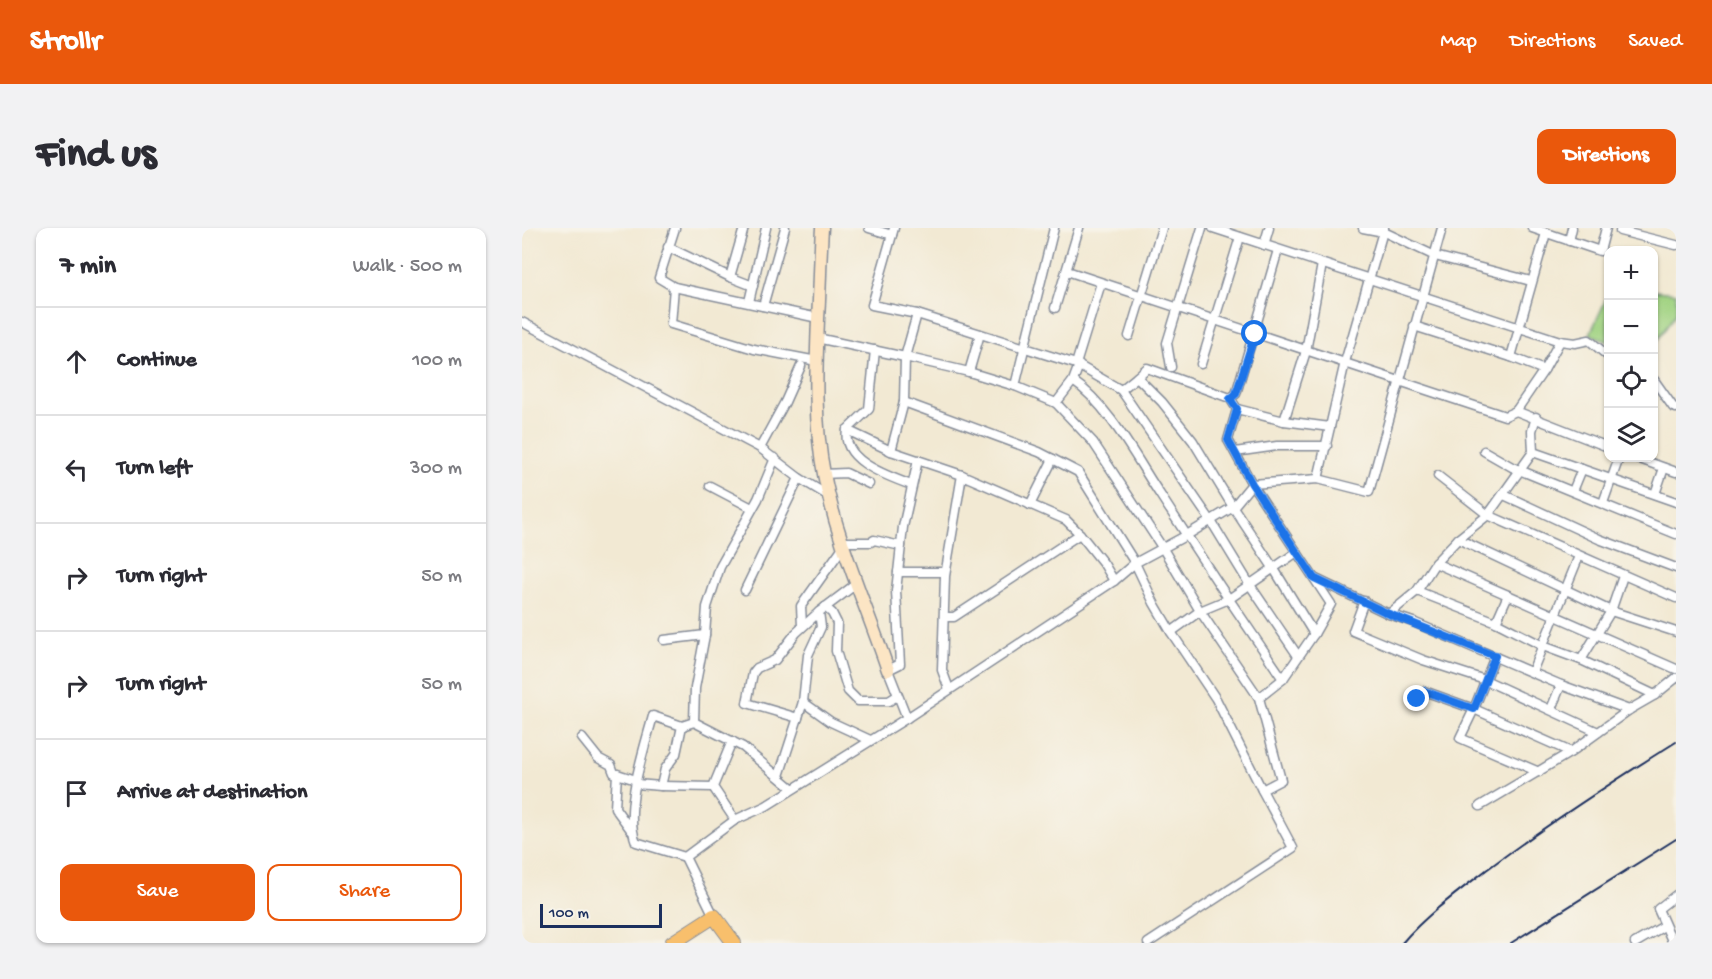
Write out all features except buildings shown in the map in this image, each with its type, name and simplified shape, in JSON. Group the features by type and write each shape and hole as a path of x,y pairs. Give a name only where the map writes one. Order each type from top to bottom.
{"main road":[{"path":"672,943 714,916 734,943"}],"street":[{"path":"675,228 659,278 674,287 819,318"},
{"path":"730,278 744,228"},
{"path":"749,302 766,228"},
{"path":"763,306 785,228"},
{"path":"822,228 817,338 817,420 824,474 842,544 907,718"},
{"path":"869,228 893,232 872,305 916,314 1077,364 1121,390 1211,521 1250,585 1298,656"},
{"path":"1015,386 1054,228"},
{"path":"1055,308 1079,228"},
{"path":"1129,336 1162,228"},
{"path":"1171,367 1167,346 1202,228"},
{"path":"1213,228 1560,340 1575,343 1589,340 1606,354"},
{"path":"1264,245 1269,228"},
{"path":"1363,228 1384,230 1435,256 1531,281"},
{"path":"685,856 735,820 766,806 907,718 1114,581 1135,563 1233,507 1252,484 1318,479 1369,492 1442,228"},
{"path":"1532,228 1600,251 1606,228"},
{"path":"1569,241 1572,228"},
{"path":"1318,479 1345,362 1384,230"},
{"path":"1620,231 1676,245"},
{"path":"1511,357 1545,233"},
{"path":"1201,364 1240,237"},
{"path":"668,247 730,278 753,286"},
{"path":"1230,399 1236,394 1278,250"},
{"path":"1284,421 1306,351 1322,264"},
{"path":"1066,271 1505,416 1516,411 1544,370 1560,340"},
{"path":"1056,403 1073,381 1101,283"},
{"path":"674,287 671,324 754,349 817,361"},
{"path":"891,451 904,402 905,357 916,314"},
{"path":"522,322 760,448 799,478 829,497"},
{"path":"1414,326 1544,370"},
{"path":"969,372 980,334"},
{"path":"817,338 969,372 1015,386 1056,403 1093,442 1200,611 1259,698 1281,780 1262,790"},
{"path":"875,350 869,409 847,430 845,438 850,450 876,472 911,485"},
{"path":"760,448 801,366"},
{"path":"1121,390 1147,368 1230,399 1237,409 1284,421 1330,427"},
{"path":"1137,377 1162,402 1193,441 1314,634"},
{"path":"1073,381 1091,394 1132,448 1283,679"},
{"path":"1658,387 1676,408"},
{"path":"904,402 1053,459 1078,472 1135,563 1171,632 1216,699 1293,848 1148,943"},
{"path":"1237,409 1228,440 1252,484 1331,604 1314,634 1283,679 1259,698"},
{"path":"1516,411 1604,445"},
{"path":"1389,614 1417,591 1435,563 1458,539 1488,515 1504,495 1533,452 1532,431 1536,417"},
{"path":"847,430 891,451 962,475 1066,520 1080,534 1114,581"},
{"path":"1234,452 1277,446 1327,446"},
{"path":"1484,451 1519,470 1676,534"},
{"path":"1533,452 1676,502"},
{"path":"694,723 695,688 705,635 707,607 720,567 752,508 775,458"},
{"path":"1030,505 1053,459"},
{"path":"888,670 900,664 896,591 911,485 918,460"},
{"path":"1603,503 1618,462"},
{"path":"1648,462 1676,472"},
{"path":"1655,494 1664,468"},
{"path":"1573,491 1582,469"},
{"path":"824,474 846,473 869,484"},
{"path":"949,689 942,670 945,572 962,475"},
{"path":"1438,476 1488,515 1676,598"},
{"path":"745,590 799,478"},
{"path":"710,486 752,508"},
{"path":"1504,495 1599,539 1676,568"},
{"path":"944,617 954,617 1080,534"},
{"path":"1458,539 1611,611 1676,632"},
{"path":"842,544 874,540 901,546"},
{"path":"802,626 801,606 842,544"},
{"path":"1171,632 1200,611 1229,599 1297,552"},
{"path":"1532,672 1579,556"},
{"path":"1435,563 1676,669"},
{"path":"898,572 945,572"},
{"path":"1581,660 1611,611 1623,576"},
{"path":"1314,578 1389,614 1561,685 1629,710"},
{"path":"798,718 749,704 746,700 753,673 774,660 802,626 856,584"},
{"path":"1417,591 1496,622 1543,646 1581,660 1655,695"},
{"path":"1496,622 1508,595"},
{"path":"1364,601 1353,631 1423,660 1485,680 1598,732"},
{"path":"822,610 832,613 837,623 836,651 848,691 858,701 889,701 897,696"},
{"path":"779,776 803,702 808,655 821,627 822,610"},
{"path":"664,640 705,635"},
{"path":"1495,656 1460,738 1539,772"},
{"path":"1480,806 1571,752 1676,678"},
{"path":"1551,709 1561,685"},
{"path":"1417,699 1424,691 1474,709 1571,752"},
{"path":"803,702 831,722 870,740"},
{"path":"631,830 636,782 654,716 682,726 694,723 732,741 743,747 793,789"},
{"path":"661,786 665,769 676,754 682,726"},
{"path":"582,738 598,758 609,764 617,774 636,782 661,786 713,787"},
{"path":"713,787 732,741"},
{"path":"617,774 615,808 631,830 636,842 685,856 714,916"},
{"path":"713,787 735,820"},
{"path":"1672,943 1658,909 1676,895"},
{"path":"1635,943 1664,926"}],"green space":[{"path":"1658,291 1676,293 1676,313 1658,339"},
{"path":"1604,304 1604,340 1590,334"}],"railway":[{"path":"1402,943 1443,904 1512,851 1676,742"},
{"path":"1511,943 1676,839"}],"route":[{"path":"1255,334 1236,394 1230,399 1237,409 1228,440 1252,484 1314,578 1389,614 1495,656 1474,709 1424,691 1417,699"}]}
